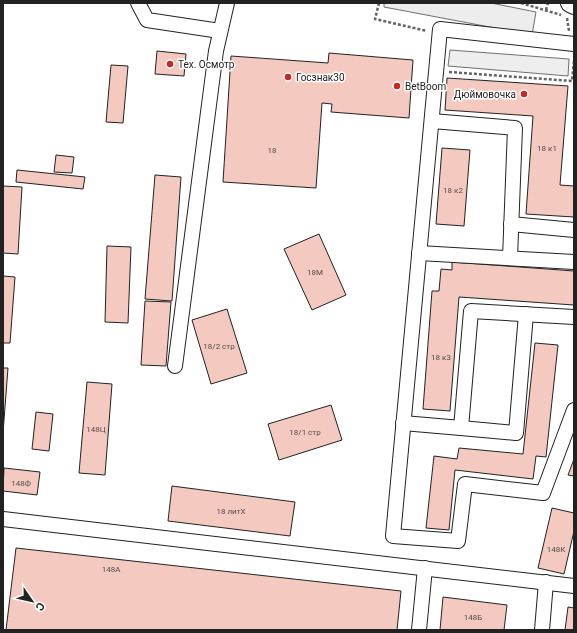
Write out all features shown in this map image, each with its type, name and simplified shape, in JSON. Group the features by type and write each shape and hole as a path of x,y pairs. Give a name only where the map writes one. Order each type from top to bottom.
{"main road":[{"path":"570,3 574,5"}],"lane":[{"path":"138,3 147,20 220,31"},
{"path":"175,366 216,51 227,3"},
{"path":"573,44 440,29 393,536 458,541 465,484 543,493 574,410"},
{"path":"432,122 515,128 510,258"},
{"path":"511,224 574,230"},
{"path":"419,253 574,262"},
{"path":"461,428 471,311 574,317"},
{"path":"403,423 516,433 526,314"},
{"path":"3,519 574,586"},
{"path":"418,630 425,568"},
{"path":"542,630 546,582"}],"path":[{"path":"379,3 375,19 440,34"},
{"path":"521,3 566,17 573,44"},
{"path":"546,10 548,3"},
{"path":"444,72 572,81 574,61"}],"shaded area":[{"path":"384,3 491,3 536,12 532,35 384,7"},
{"path":"450,50 569,59 568,76 448,66"}],"building":[{"name":"Тех. Осмотр","path":"157,51 186,54 184,76 155,74"},
{"path":"329,53 413,60 409,118 331,112 332,104 322,103 316,188 223,182 231,56 328,63"},
{"path":"111,65 128,66 123,123 106,122"},
{"path":"447,78 568,86 560,185 574,186 574,217 526,214 533,116 445,110"},
{"path":"442,148 470,150 464,226 436,224"},
{"path":"56,155 74,157 72,173 54,172"},
{"path":"17,170 85,177 83,189 16,182"},
{"path":"155,175 181,177 172,301 145,299"},
{"path":"3,186 22,187 18,254 3,253"},
{"path":"319,234 346,295 312,310 284,249"},
{"path":"107,246 131,247 128,323 105,322"},
{"path":"452,262 574,271 574,305 459,297 450,411 423,409 432,291 439,291 441,269 452,270"},
{"path":"3,276 15,277 10,343 3,343"},
{"path":"145,301 171,302 166,366 141,365"},
{"path":"227,309 247,373 211,384 192,320"},
{"path":"535,343 558,345 546,457 536,456 533,479 455,470 449,530 426,528 434,456 457,459 459,448 523,454"},
{"path":"3,368 8,368 3,433"},
{"path":"87,382 112,384 105,475 79,473"},
{"path":"331,405 342,440 279,460 268,424"},
{"path":"36,412 53,414 49,451 32,449"},
{"path":"574,459 574,476 568,475"},
{"path":"4,468 40,472 37,495 3,491"},
{"path":"172,486 295,502 290,536 168,521"},
{"path":"552,508 574,513 574,531 564,574 538,568"},
{"path":"16,548 401,591 397,630 6,630"},
{"path":"443,597 507,605 504,630 440,630"},
{"path":"568,607 574,608 574,630 565,630"}],"place":[{"name":"Тех. Осмотр","path":"170,64"},
{"name":"Госзнак30","path":"288,77"},
{"name":"BetBoom","path":"397,86"},
{"name":"Дюймовочка","path":"524,94"}]}
